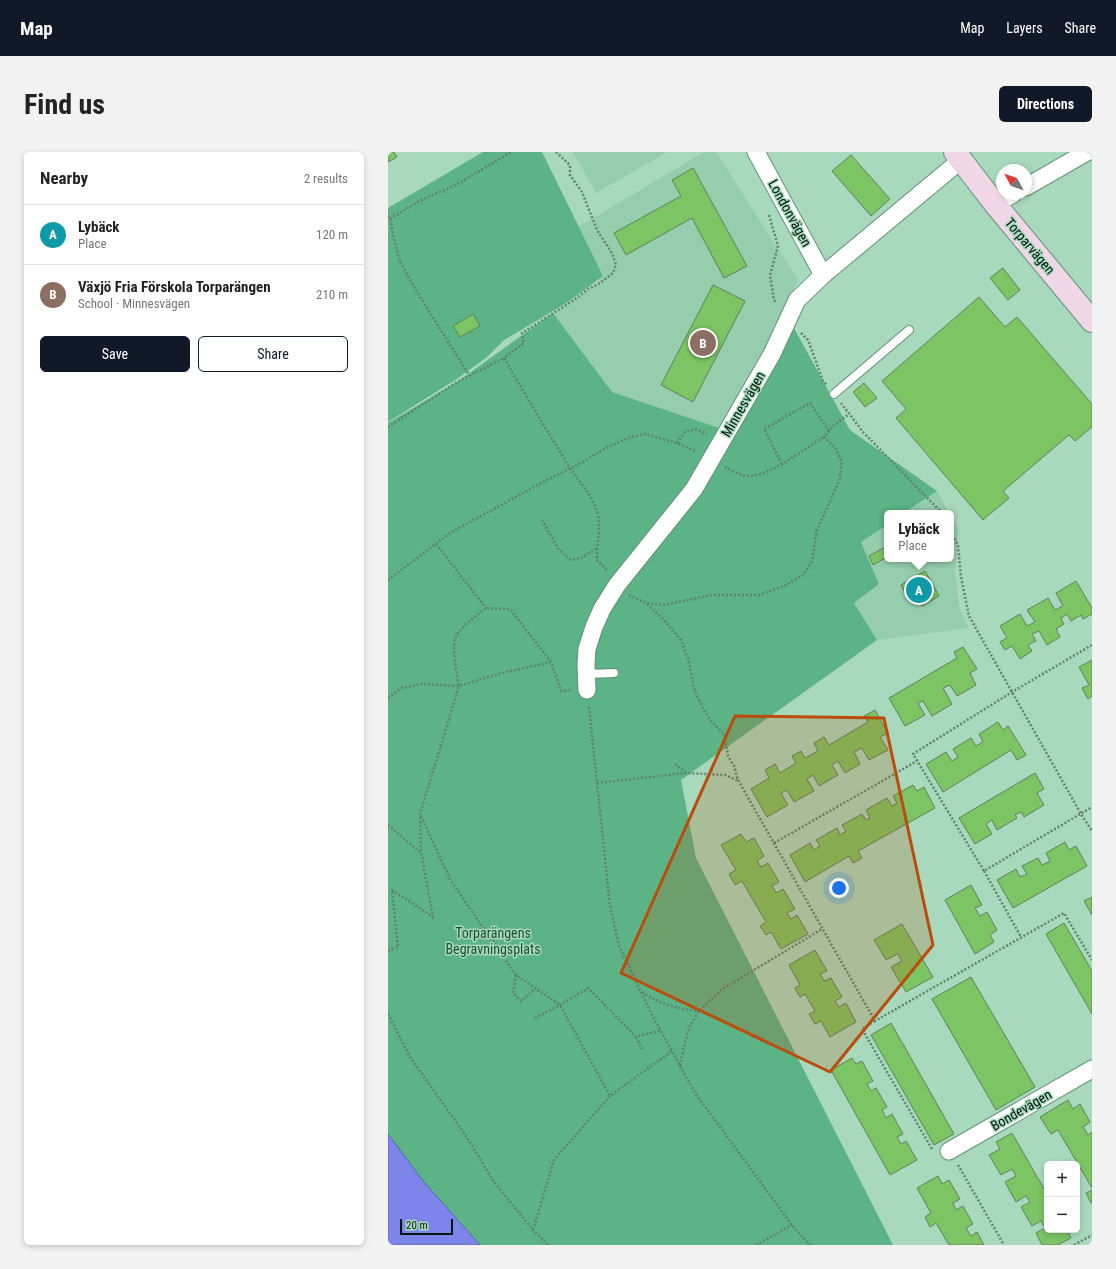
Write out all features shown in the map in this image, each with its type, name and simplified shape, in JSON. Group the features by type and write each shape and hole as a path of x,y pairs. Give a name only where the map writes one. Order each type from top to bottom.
{"street":[{"name":"Londonvägen","path":"756,152 823,275"},
{"path":"1032,184 1087,152"},
{"name":"Minnesvägen","path":"587,682 587,649 602,609 617,585 694,489 772,354 797,300 823,275 958,156"},
{"name":"Torparvägen","path":"958,156 996,192"},
{"name":"Torparvägen","path":"1005,200 1092,320"},
{"name":"Bondevägen","path":"949,1151 1092,1069"}],"lane":[{"path":"834,394 909,330"},
{"path":"587,682 614,673"}],"path":[{"path":"390,219 421,200 458,184 511,152"},
{"path":"388,427 457,382 504,358 524,343 522,333 613,273 616,265 612,253 597,230 582,192 570,175 570,166 556,152"},
{"path":"767,209 778,246 770,276 774,300 808,340 823,380 849,414 864,432 939,510"},
{"path":"388,216 400,262 416,292 469,376"},
{"path":"504,358 523,393 589,495 598,512 596,549 597,560 606,568 617,585 628,594 646,603 681,640 689,662 694,688 702,707 710,720 724,734 728,756 734,766 738,780 875,1021"},
{"path":"782,464 764,429 810,403 829,431"},
{"path":"388,580 450,533 543,482 571,469 604,449 628,438 646,434 677,443 747,476 764,474 782,464 824,437 834,425 849,414"},
{"path":"677,443 685,432 695,429 721,443"},
{"path":"646,603 664,605 712,595 759,595 786,585 804,574 812,561 817,530 840,479 842,462 836,449 824,437"},
{"path":"542,520 559,550 571,560 581,558 596,549"},
{"path":"954,537 958,546 961,577 969,616 1092,831"},
{"path":"436,544 486,608"},
{"path":"388,951 398,947 392,890 433,917 421,852 420,814 459,686 455,665 455,638 469,621 486,608 510,609 551,662 562,691 587,682 610,906 619,946 640,991 695,1093 792,1224 810,1245"},
{"path":"1021,936 984,871 913,754 1012,692 1092,645"},
{"path":"388,698 402,688 422,684 459,686 498,674 551,662"},
{"path":"774,843 917,761"},
{"path":"675,764 686,772"},
{"path":"597,783 686,772 725,774 738,780"},
{"path":"984,871 1092,807"},
{"path":"420,814 451,881 516,975 560,1005 610,1096"},
{"path":"388,825 421,852"},
{"path":"1004,1245 949,1151 937,1157 862,1028 1021,936 1064,913 1092,960"},
{"path":"680,1066 689,1028 699,1011 721,990 822,929"},
{"path":"516,975 513,993 521,1001 535,989"},
{"path":"535,1018 588,988 636,1037 642,1049"},
{"path":"640,991 668,1006 683,1010 699,1011"},
{"path":"388,1014 410,1057 466,1136 494,1182 533,1230 548,1245"},
{"path":"636,1037 661,1030"},
{"path":"533,1230 554,1160 610,1096 672,1051"},
{"path":"756,1245 792,1224"},
{"path":"1074,1245 1092,1235"}],"highlighted area":[{"path":"735,716 884,718 933,945 830,1072 621,973"}],"shaded area":[{"path":"573,152 667,152 596,193"},
{"path":"704,152 716,152 798,280 728,431 612,392 553,313 600,283 578,227"},
{"path":"937,491 947,510 908,510"},
{"path":"954,521 958,528 955,574 960,609 968,628 877,640 854,603 879,584 861,542 884,527 884,562 954,562"}],"green space":[{"path":"483,152 542,152 603,276 568,302 504,340 487,357 457,379 388,422 388,208"},
{"name":"Torparängens Begravningsplats","path":"553,313 612,392 728,431 789,319 850,430 937,491 908,510 884,510 884,527 861,542 879,584 854,603 877,640 681,780 696,858 893,1245 480,1245 423,1181 388,1134 388,423 457,382"}],"water":[{"path":"388,1134 423,1181 480,1245 388,1245"}],"building":[{"path":"388,152 394,152 397,157 388,162"},
{"path":"851,155 890,199 871,216 832,171"},
{"path":"693,168 747,266 724,278 692,218 626,255 614,233 681,196 672,180"},
{"path":"1003,268 1020,290 1008,300 990,278"},
{"path":"713,285 745,301 693,402 661,385"},
{"path":"979,297 1005,327 1017,317 1092,404 1092,427 1075,441 1069,435 1003,491 1009,498 983,520 896,418 906,409 882,381"},
{"path":"473,314 480,326 460,337 453,326"},
{"path":"864,383 877,398 865,407 853,392"},
{"path":"884,548 884,559 873,565 869,556"},
{"path":"925,571 939,596 922,606 915,595 908,598 901,585"},
{"path":"1076,581 1092,608 1092,614 1083,619 1081,615 1071,621 1067,614 1061,618 1064,624 1056,629 1060,637 1047,645 1039,631 1032,634 1036,641 1028,645 1032,651 1020,659 1012,646 1005,650 1000,642 1007,638 1000,626 1020,614 1027,626 1035,622 1027,610 1048,598 1055,610 1063,606 1056,593"},
{"path":"963,647 977,669 970,673 976,685 957,696 950,685 943,688 952,704 932,716 923,701 918,703 925,715 905,726 889,698 957,658 954,652"},
{"path":"1092,660 1092,696 1088,699 1082,688 1089,685 1079,667"},
{"path":"875,710 888,733 880,737 888,750 869,760 862,748 854,752 860,764 845,773 838,761 832,765 838,775 819,786 813,775 807,779 814,791 794,802 787,790 781,793 788,805 767,817 751,789 769,778 765,770 775,764 780,773 796,763 792,756 801,751 805,758 818,751 814,743 824,737 829,745 868,722 864,716"},
{"path":"998,722 1003,730 1008,726 1026,755 1017,760 1011,750 943,792 926,764 946,752 952,761 958,757 953,749 971,738 976,746 983,742 979,734"},
{"path":"1035,773 1044,789 1037,793 1044,805 1024,817 1021,812 1015,815 1017,818 997,830 992,820 986,824 992,834 975,844 959,818"},
{"path":"913,785 917,791 924,787 935,808 858,851 862,858 853,863 849,856 805,882 790,855 810,843 814,850 820,846 816,840 837,828 840,835 846,831 842,825 862,814 866,820 870,818 866,810 887,798 892,806 897,803 893,796"},
{"path":"741,834 746,842 754,838 764,856 757,861 761,867 768,863 779,882 772,886 776,893 783,889 795,909 787,913 791,919 797,915 808,934 781,949 771,932 766,935 760,926 766,922 742,881 735,885 729,874 736,870 721,845"},
{"path":"1065,842 1069,850 1076,846 1087,866 1013,908 997,880 1016,869 1020,877 1027,874 1022,866 1038,858 1042,865 1050,861 1046,853"},
{"path":"971,885 982,905 975,908 980,916 987,912 997,930 990,935 994,942 975,954 945,900"},
{"path":"1092,897 1092,915 1084,901"},
{"path":"1064,923 1092,971 1092,1014 1046,934"},
{"path":"902,924 933,977 906,992 891,967 902,961 898,954 886,960 874,940"},
{"path":"815,950 827,971 820,974 824,981 831,978 842,997 835,1001 839,1007 846,1003 856,1022 830,1037 821,1021 815,1024 809,1014 815,1011 805,994 800,997 795,988 800,985 789,965"},
{"path":"971,977 1035,1087 996,1110 932,999"},
{"path":"891,1023 954,1134 934,1145 871,1035"},
{"path":"852,1058 856,1064 862,1061 873,1081 867,1084 871,1091 876,1088 887,1107 882,1110 886,1118 892,1114 903,1134 897,1137 901,1144 906,1141 917,1160 890,1175 831,1070"},
{"path":"1068,1100 1073,1109 1080,1104 1090,1122 1083,1127 1088,1135 1092,1132 1092,1188 1080,1168 1080,1161 1076,1161 1058,1130 1051,1134 1040,1117"},
{"path":"1012,1133 1044,1189 1044,1226 1041,1221 1032,1226 1021,1207 1030,1202 1026,1196 1016,1202 1005,1182 1016,1176 1012,1169 1001,1175 989,1155 1000,1149 996,1142"},
{"path":"938,1176 942,1184 949,1180 960,1199 953,1203 956,1210 963,1206 973,1224 966,1228 971,1236 977,1232 984,1245 949,1245 936,1223 930,1227 925,1217 931,1213 917,1188"},
{"path":"1092,1190 1092,1203 1091,1203 1086,1193"},
{"path":"1044,1229 1044,1233 1068,1233 1071,1238 1058,1245 1042,1245 1036,1233"}],"place":[{"name":"Växjö Fria Förskola Torparängen","path":"703,343"},
{"name":"Lybäck","path":"919,590"}]}
